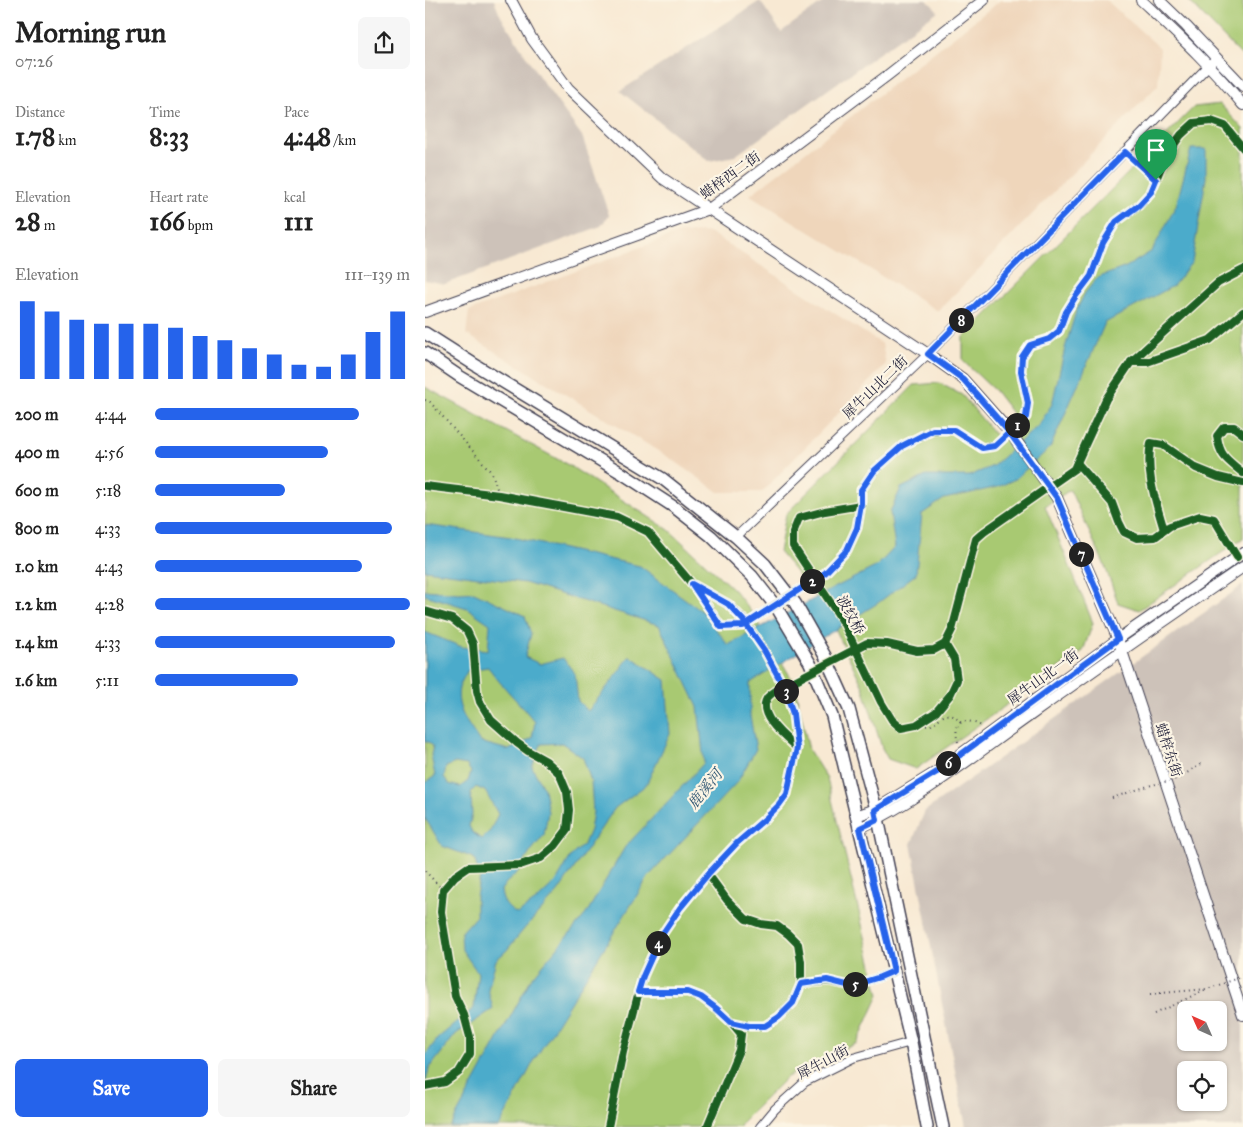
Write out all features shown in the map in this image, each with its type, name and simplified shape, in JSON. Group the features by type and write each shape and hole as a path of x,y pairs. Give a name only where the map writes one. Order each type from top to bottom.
{"main road":[{"path":"425,332 472,363 663,479 709,514 765,564 795,603 825,656 849,709 876,815 943,1127"},
{"path":"425,353 459,376 675,506 711,536 752,576 777,608 811,663 832,716 911,1042 927,1127"}],"street":[{"name":"蜡梓东街","path":"511,0 532,39 568,88 662,178 963,379 1009,432 1057,498 1122,650 1243,1015"},
{"name":"蜡梓西二街","path":"425,312 709,209 888,75 984,0"},
{"path":"1141,0 1175,32 1243,105"},
{"path":"1159,0 1243,86"},
{"name":"犀牛山北二街","path":"736,537 928,354 1216,58"},
{"name":"犀牛山北一街","path":"860,828 1118,639 1243,553"},
{"name":"犀牛山北一街","path":"857,816 876,815 928,788 1122,650 1243,567"},
{"name":"犀牛山街","path":"760,1127 775,1109 805,1082 853,1058 911,1042"}],"path":[{"path":"1125,152 1156,179"},
{"path":"425,400 430,402 492,473 499,495"},
{"path":"489,494 508,497"},
{"path":"913,726 941,707"},
{"path":"913,726 930,726 942,716 949,714 955,716 961,723"},
{"path":"959,742 956,733 957,727 961,723 967,721 981,726"},
{"path":"1112,798 1148,786 1177,780 1203,763"},
{"path":"425,871 443,893 449,883"},
{"path":"1154,1014 1207,988 1243,975"},
{"path":"1150,994 1207,988"}],"shaded area":[{"path":"425,0 494,0 499,13 540,78 582,136 609,215 601,226 445,284 425,280"},
{"path":"826,0 927,0 938,11 735,156 709,161 620,91 760,1 781,32"},
{"path":"1001,0 1106,0 1160,48 1158,85 938,311 750,195"},
{"path":"709,232 882,344 886,364 762,492 719,492 673,460 466,334 469,311 679,233"},
{"path":"1243,585 1243,1127 966,1127 911,844 925,811"}],"green space":[{"path":"1188,0 1243,0 1243,57"},
{"path":"1220,104 1243,129 1243,538 1139,610 1118,603 1105,566 1070,490 1045,506 1093,623 1083,651 916,769 888,759 882,748 863,687 835,628 811,590 779,552 786,514 914,385 939,383 962,395 997,437 1018,421 995,391 963,361 963,338 1194,107"},
{"path":"425,387 570,466 669,530 734,590 756,618 794,683 809,750 827,779 879,995 857,1043 787,1077 742,1122 740,1127 425,1127"}],"water":[{"name":"鹿溪河","path":"1191,149 1206,149 1206,178 1192,262 1173,286 1105,323 1050,448 1015,479 998,487 944,499 922,514 916,574 878,603 750,683 750,716 756,749 738,781 649,876 535,1059 499,1127 450,1127 531,979 586,914 625,847 704,763 698,707 659,625 525,583 425,570 425,525 511,537 640,566 703,612 728,645 877,566 895,547 890,512 901,488 926,476 969,476 993,466 1039,425 1052,404 1076,311 1085,293 1097,278 1126,267 1152,251 1176,206"},
{"path":"425,590 459,593 474,592 525,616 531,634 525,657 540,664 563,658 575,674 578,701 588,711 630,656 666,680 670,734 646,785 615,808 558,892 496,960 488,989 493,1009 456,1034 429,1069 425,1085 425,1056 438,1038 474,1008 478,973 462,950 461,933 476,916 476,896 480,877 474,858 442,846 425,818 425,783 435,776 431,755 433,746 429,742 425,742 425,632 462,647 488,650 490,624 467,608 425,595","holes":["488,667 535,722 532,738 509,750 480,742 467,723 459,703 459,688 468,670","562,743 583,758 591,781 593,812 590,830 584,844 571,856 556,882 536,901 517,914 506,904 501,890 517,873 544,835 548,812 544,789 532,767 541,744","455,763 467,765 471,772 468,781 460,787 449,784 444,777 446,767","476,787 485,791 498,814 490,831 481,839 472,832 469,826 472,815 471,792"]}],"cycle path":[{"path":"694,586 721,627 743,626 825,573 847,550 857,528 861,505 861,490 874,471 902,446 933,430 954,430 982,448 995,446 1026,417 1028,403 1021,371 1022,357 1030,345 1049,339 1059,331 1066,312 1091,276 1103,243 1116,222 1139,205 1151,192 1165,157 1181,135 1194,123 1211,121 1225,126 1243,148"},
{"path":"797,748 773,725 765,711 768,697 777,690 867,643 887,644 917,651 934,650 945,644 952,630 976,539 1074,469 1106,399 1131,362 1218,283 1243,270"},
{"path":"1131,362 1147,362 1210,340 1243,312"},
{"path":"1243,434 1234,427 1224,427 1217,436 1223,454 1243,473"},
{"path":"1164,530 1150,476 1151,443 1163,445 1196,468 1218,477 1243,483"},
{"path":"1077,463 1112,503 1124,532 1137,538 1155,537 1170,526 1200,516 1214,519 1237,557"},
{"path":"425,486 499,495 617,517 648,532 692,584 728,604 744,620 764,650 785,689 793,714 797,748 787,794 766,818 737,843 680,908 661,936 643,976 623,1052 608,1127"},
{"name":"波纹桥","path":"861,505 825,511 799,518 793,533 793,546 842,620 881,702 892,720 901,728 916,725 936,712 950,695 957,680 954,659 945,644"},
{"path":"425,611 452,619 467,631 473,644 477,691 480,702 491,720 517,743 546,761 559,773 567,792 569,810 567,830 555,846 541,858 520,865 468,867 455,876 443,890 441,912 455,996 464,1015 470,1037 470,1054 459,1072 445,1082 425,1086"},
{"path":"708,874 727,900 746,919 761,924 777,926 788,934 798,944 801,962 801,984 793,1003 779,1017 765,1026 749,1026 731,1022"},
{"path":"801,984 828,981 851,986 894,971"},
{"path":"638,992 688,992 701,997 717,1009 741,1034 739,1050 707,1127"}],"route":[{"path":"1156,180 1125,152 928,354 963,379 1009,432 1033,465 1057,498 1118,639 937,772 875,810 877,820 860,828 894,971 851,986 827,980 801,984 793,1003 779,1017 765,1026 749,1026 731,1022 701,997 688,992 638,992 661,936 680,908 737,843 766,818 787,794 797,748 793,714 785,689 764,650 743,620 728,604 692,584 721,627 743,626 784,600 825,573 847,550 857,528 861,505 861,490 874,471 902,446 933,430 954,430 982,448 995,446 1026,417 1028,403 1021,371 1022,357 1030,345 1049,339 1059,331 1066,312 1091,276 1103,243 1116,222 1139,205 1151,192 1156,180"}]}
